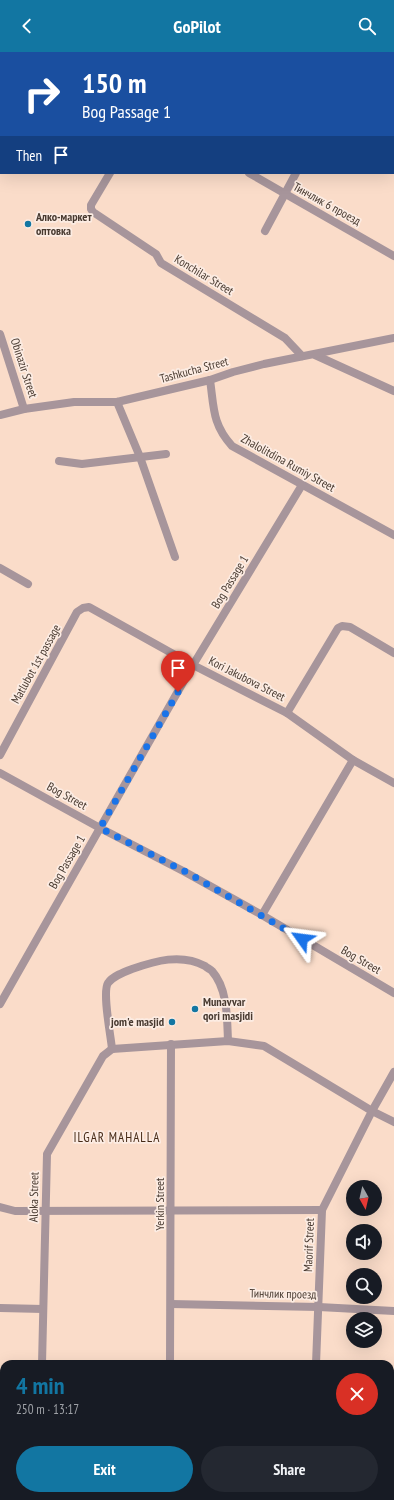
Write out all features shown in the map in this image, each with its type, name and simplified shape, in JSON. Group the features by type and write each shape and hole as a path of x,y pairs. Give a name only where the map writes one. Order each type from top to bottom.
{"street":[{"name":"Konchilar Street","path":"109,174 91,205 93,212 156,254 161,263 285,338 302,356"},
{"name":"Тинчлик 6 проезд","path":"251,174 394,256"},
{"path":"265,231 295,174"},
{"name":"Obinazir Street","path":"0,334 24,409"},
{"name":"Tashkucha Street","path":"0,415 24,409 74,402 117,402 302,356 315,355 394,338"},
{"path":"315,355 394,391"},
{"name":"Zhalolitdina Rumiy Street","path":"210,380 214,415 223,436 232,446 394,535"},
{"path":"117,402 140,457 175,557"},
{"path":"59,460 82,464 166,454"},
{"name":"Bog Passage 1","path":"0,1004 193,665 302,485"},
{"path":"0,568 28,584"},
{"name":"Kori Jakubova Street","path":"83,608 89,607 193,665 287,713 353,760 394,783"},
{"name":"Matlubot 1st passage","path":"0,755 77,612 83,608"},
{"path":"287,713 338,628 342,626 350,627 394,653"},
{"path":"262,915 353,760"},
{"name":"Bog Street","path":"1,775 186,872 394,993"},
{"path":"228,1041 224,997 212,970 190,960 172,959 149,963 129,970 116,976 108,984 106,993 112,1049 228,1041 264,1046 372,1111 394,1122"},
{"name":"Yerkin Street","path":"170,1360 172,1211 171,1044"},
{"name":"Aloka Street","path":"42,1360 46,1154 103,1056 112,1049"},
{"name":"Maorif Street","path":"316,1360 322,1210 372,1111 394,1072"},
{"path":"0,1207 15,1211 322,1210"},
{"name":"Тинчлик проезд","path":"171,1304 394,1308"},
{"path":"0,1308 43,1309"}],"place":[{"name":"Алко-маркет оптовка","path":"28,224"},
{"name":"Munavvar qori masjidi","path":"195,1009"},
{"name":"jom'e masjid","path":"172,1022"}],"district":[{"name":"ILGAR MAHALLA","path":"117,1137"}],"route":[{"path":"178,692 100,828 186,872 302,939"}]}
